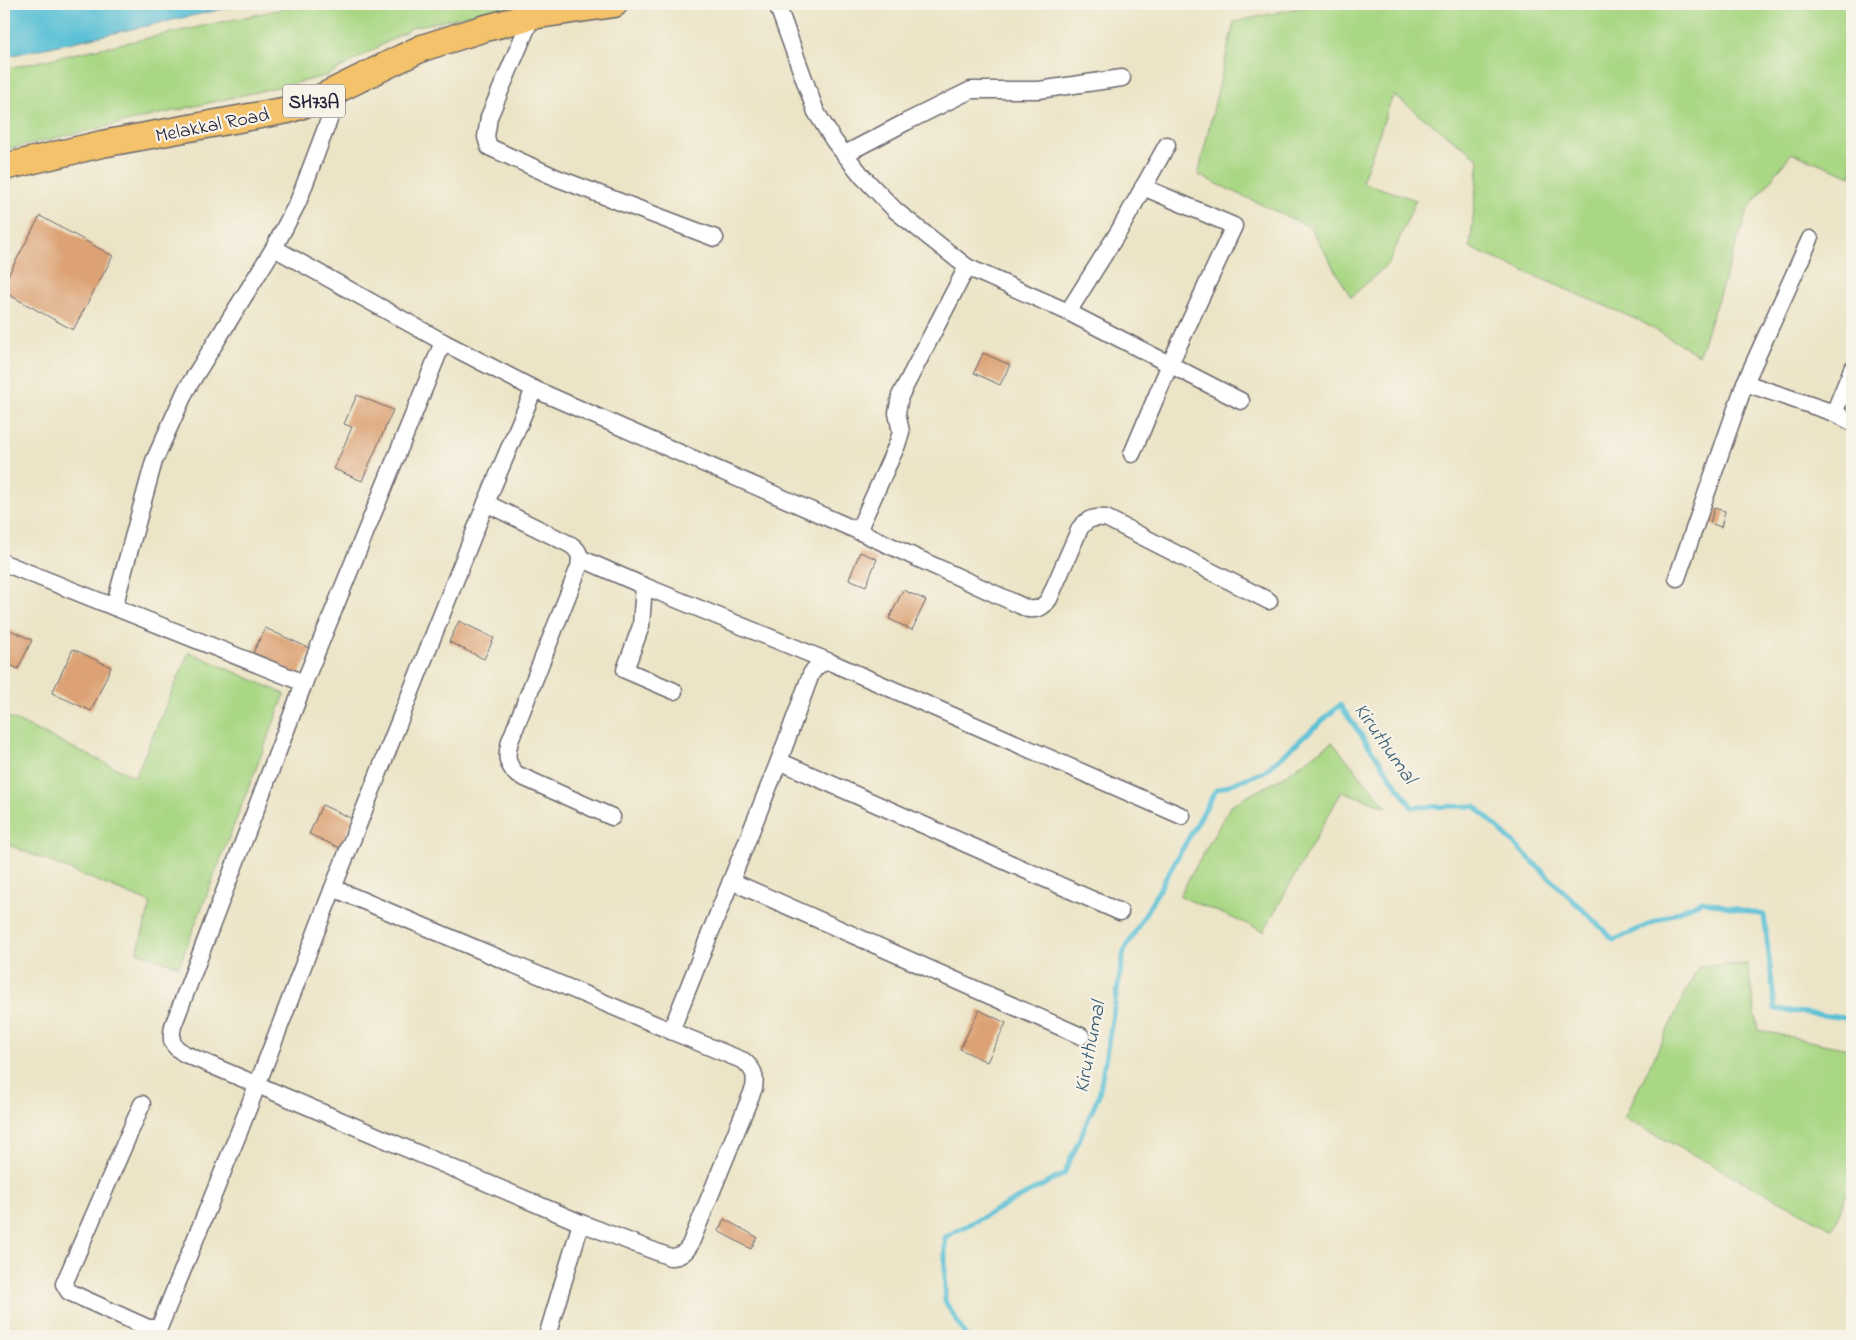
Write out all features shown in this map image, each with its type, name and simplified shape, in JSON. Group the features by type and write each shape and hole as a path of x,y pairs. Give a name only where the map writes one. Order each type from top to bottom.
{"main road":[{"name":"Melakkal Road","path":"4,167 102,144 288,110 314,102 422,48 532,16 614,4"}],"street":[{"path":"777,4 816,112 863,178 896,212 967,266 1068,312 1241,401"},
{"path":"532,16 488,117 486,137 489,147 557,178 715,238"},
{"path":"845,154 971,90 1039,90 1122,78"},
{"path":"114,607 154,461 186,390 274,248 298,202 340,88"},
{"path":"1068,312 1119,231 1167,145"},
{"path":"1132,454 1170,364 1234,226 1144,187"},
{"path":"1676,578 1745,383 1810,239"},
{"path":"274,248 443,342 534,389 858,531 1028,609 1037,610 1043,607 1049,599 1080,528 1086,520 1095,517 1106,518 1268,601"},
{"path":"858,531 901,432 897,413 900,396 967,266"},
{"path":"333,888 744,1061 753,1069 756,1076 754,1088 686,1252 677,1257 670,1257 581,1223 185,1054 174,1047 171,1038 173,1026 304,683 443,342"},
{"path":"1834,414 1852,369"},
{"path":"1745,383 1852,422"},
{"path":"142,1104 64,1284 69,1292 148,1328 159,1328 258,1085 333,888 486,503 534,389"},
{"path":"486,503 578,549 580,558 579,567 510,741 507,753 508,764 516,774 612,817"},
{"path":"580,558 830,662 1182,816"},
{"path":"4,563 304,683"},
{"path":"644,586 641,626 625,670 674,691"},
{"path":"671,1031 812,674 816,666 822,662 830,662"},
{"path":"779,761 1120,912"},
{"path":"731,881 1082,1036"},
{"path":"548,1336 581,1223"}],"green space":[{"path":"305,4 520,4 414,27 326,76 4,150 4,69"},
{"path":"1316,4 1484,4 1485,8 1492,4 1852,4 1852,176 1792,153 1748,209 1699,355 1640,321 1470,248 1479,159 1393,95 1362,182 1416,200 1389,263 1351,297 1310,227 1198,175 1234,22"},
{"path":"189,652 285,694 179,966 137,952 151,903 4,843 4,715 135,777"},
{"path":"1332,742 1387,807 1342,791 1264,931 1179,896 1231,805 1280,779"},
{"path":"1747,964 1758,1030 1852,1050 1852,1180 1833,1229 1624,1118 1699,966"}],"water":[{"path":"4,4 246,4 4,57"}],"building":[{"path":"40,216 113,256 73,330 4,292 4,283"},
{"path":"983,353 1010,365 1000,385 974,373"},
{"path":"357,395 393,410 362,481 334,469 352,427 344,424"},
{"path":"1714,508 1725,511 1721,527 1710,523"},
{"path":"860,552 877,559 866,586 849,579"},
{"path":"903,590 926,600 912,630 889,619"},
{"path":"459,621 494,638 484,659 449,642"},
{"path":"4,627 32,640 18,669 4,662"},
{"path":"265,628 311,649 299,675 253,653"},
{"path":"73,649 111,667 91,711 52,693"},
{"path":"322,805 353,819 340,848 309,834"},
{"path":"979,1010 1006,1023 987,1062 960,1049"},
{"path":"724,1219 757,1237 751,1249 718,1231"}],"waterway":[{"name":"Kiruthumal","path":"966,1336 945,1301 945,1237 1064,1174 1099,1095 1124,951 1216,790 1265,771 1340,705 1412,807 1475,806 1614,940 1702,901 1764,915 1775,1009 1852,1019"}]}
